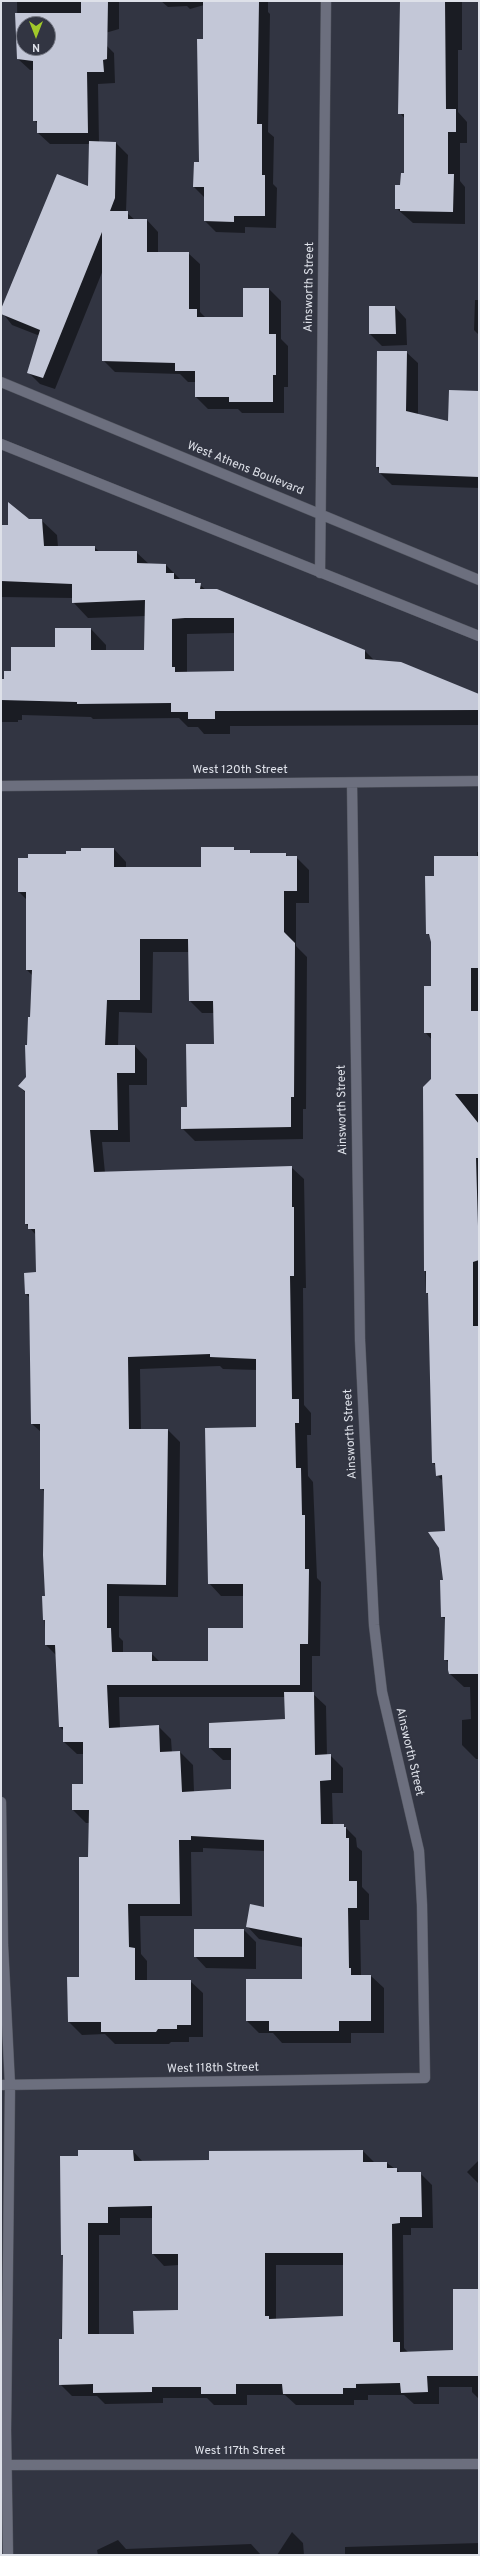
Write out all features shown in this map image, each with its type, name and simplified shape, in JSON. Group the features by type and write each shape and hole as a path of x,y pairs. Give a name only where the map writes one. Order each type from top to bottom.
{"street":[{"name":"Ainsworth Street","path":"320,573 326,1"},
{"name":"West Athens Boulevard","path":"1,382 479,580"},
{"path":"1,444 479,636"},
{"name":"West 120th Street","path":"1,786 479,781"},
{"name":"Ainsworth Street","path":"352,783 360,1340 374,1625 382,1692 419,1851 422,1905 425,2078"},
{"path":"1,1802 5,2085 4,2465 8,2555"},
{"name":"West 118th Street","path":"5,2085 425,2078"},
{"name":"West 117th Street","path":"4,2465 479,2464"}],"building":[{"path":"81,1 108,1 107,59 103,60 104,72 87,72 88,133 37,133 37,121 33,121 33,61 17,59 17,56 56,56 56,16 16,16 16,36 15,13 81,13"},
{"path":"203,1 259,2 257,124 262,124 262,175 265,175 265,216 234,216 234,222 204,221 204,187 193,187 194,162 199,162 197,39 203,39"},
{"path":"400,1 445,1 446,109 456,109 456,132 448,132 448,174 454,174 453,212 400,211 400,209 395,209 395,185 400,185 401,173 404,173 404,114 398,114"},
{"path":"89,141 116,142 115,198 110,211 128,211 128,219 147,219 147,252 189,252 189,309 197,309 197,317 243,317 243,288 269,288 269,334 276,334 276,375 273,375 273,402 229,402 229,397 195,397 195,371 175,371 175,363 102,361 102,232 43,378 27,373 40,330 1,314 1,309 57,174 88,186"},
{"path":"369,306 395,306 396,334 369,334"},
{"path":"377,351 407,351 406,411 448,421 449,390 479,391 479,477 379,473 379,467 376,467"},
{"path":"8,502 29,519 42,519 44,546 95,546 95,551 137,551 137,563 166,564 166,573 174,573 174,579 195,579 195,583 201,583 200,589 217,589 365,650 365,659 401,662 479,694 479,710 215,711 215,719 188,719 188,712 171,712 171,703 77,704 77,702 1,700 1,679 4,679 4,671 11,671 11,647 55,647 55,628 91,628 91,650 144,650 145,600 72,603 72,584 1,581 1,525 8,525","holes":["234,618 234,671 175,672 175,667 172,667 172,619"]},
{"path":"201,847 234,847 234,850 250,850 250,853 286,853 286,856 297,856 297,891 284,891 284,932 295,943 294,1097 291,1097 291,1127 181,1129 181,1107 187,1107 186,1044 214,1044 213,1001 189,1001 188,939 140,939 140,1000 107,1000 105,1045 135,1045 135,1073 117,1073 118,1130 90,1130 94,1172 292,1166 292,1207 294,1207 294,1276 290,1276 292,1399 299,1399 299,1423 295,1423 296,1468 301,1468 302,1515 305,1515 305,1569 309,1569 308,1644 300,1644 300,1685 107,1685 109,1728 159,1725 160,1752 180,1751 182,1792 231,1789 231,1748 209,1748 209,1723 285,1719 284,1692 314,1692 315,1755 331,1754 331,1780 320,1781 321,1824 344,1824 344,1827 346,1827 346,1838 349,1838 349,1881 357,1881 357,1908 348,1908 349,1968 351,1968 351,1975 371,1975 371,2021 339,2021 339,2031 269,2031 269,2021 246,2021 246,1979 302,1979 302,1938 246,1927 250,1904 264,1907 264,1840 191,1836 191,1840 179,1840 180,1904 128,1904 129,1947 135,1948 135,1980 191,1980 191,2025 177,2025 177,2029 158,2029 156,2032 101,2032 101,2022 68,2022 67,1977 79,1977 79,1857 88,1857 89,1810 72,1810 72,1784 83,1784 83,1742 63,1742 63,1727 59,1727 55,1645 45,1645 45,1620 43,1620 42,1596 45,1596 43,1555 44,1489 40,1489 40,1424 31,1424 29,1294 25,1294 24,1273 36,1272 35,1229 28,1229 28,1224 25,1224 25,1091 18,1086 26,1077 25,1045 27,1045 28,1017 30,1017 32,970 26,970 26,892 18,892 18,858 28,858 28,854 66,854 66,851 81,851 81,848 114,848 114,867 201,867","holes":["210,1354 210,1357 256,1359 256,1427 205,1428 208,1584 243,1584 243,1628 208,1628 208,1661 152,1661 152,1652 112,1652 111,1628 107,1628 107,1584 166,1585 168,1429 129,1429 128,1357"]},
{"path":"434,856 479,856 479,968 471,968 471,1011 479,1011 479,1094 455,1094 479,1124 479,1158 476,1158 479,1260 473,1262 473,1326 479,1326 479,1674 449,1674 448,1660 444,1660 445,1617 441,1617 440,1580 443,1580 439,1548 428,1532 445,1531 442,1475 436,1476 435,1463 432,1463 428,1293 426,1293 426,1271 424,1271 423,1087 431,1079 431,1033 424,1033 424,986 431,986 431,942 429,934 426,934 425,876 434,876"},
{"path":"194,1929 244,1929 244,1957 194,1957"},
{"path":"78,2150 133,2150 134,2161 209,2160 209,2151 363,2150 363,2162 387,2162 387,2168 397,2168 397,2172 421,2172 422,2217 400,2217 400,2223 392,2224 393,2342 400,2342 400,2352 453,2350 453,2289 478,2289 479,2376 427,2376 428,2392 401,2393 400,2383 356,2384 356,2388 343,2388 343,2394 283,2394 282,2384 236,2384 236,2394 201,2394 201,2387 152,2387 152,2392 93,2393 93,2384 59,2385 59,2339 62,2339 63,2255 61,2255 60,2156 78,2156","holes":["152,2206 152,2254 178,2254 178,2310 133,2311 134,2334 88,2334 88,2223 108,2223 108,2207","265,2253 343,2253 343,2316 269,2319 269,2316 265,2316"]}]}
